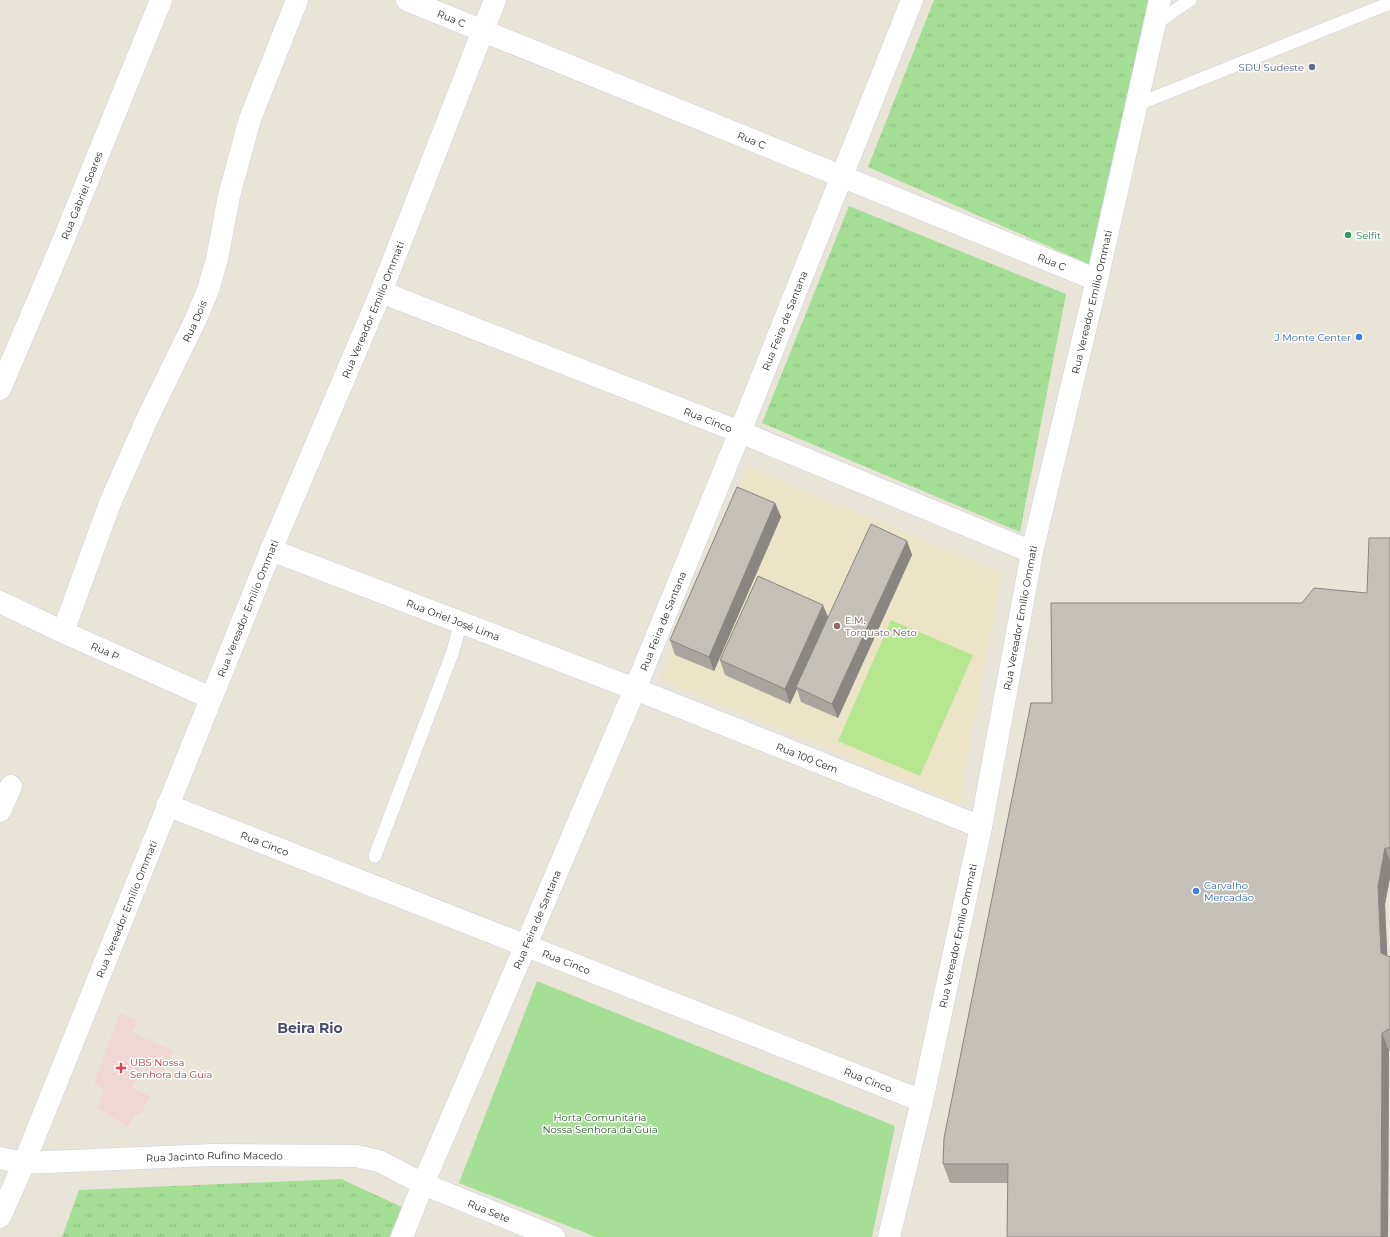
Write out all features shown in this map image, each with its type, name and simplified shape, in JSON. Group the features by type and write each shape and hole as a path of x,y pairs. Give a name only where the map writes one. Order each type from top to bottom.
{"street":[{"name":"Rua Gabriel Soares","path":"0,389 64,239 161,0"},
{"name":"Rua Dois","path":"63,632 110,503 148,417 195,321 208,290 217,260 230,196 250,119 297,0"},
{"name":"Rua C","path":"407,0 1097,280"},
{"name":"Rua Vereador Emilío Ommati","path":"0,1217 24,1163 271,550 381,292 495,0"},
{"name":"Rua Feira de Santana","path":"402,1237 423,1184 526,946 634,689 740,432 840,177 912,0"},
{"name":"Rua Vereador Emílio Ommati","path":"889,1237 922,1101 980,827 1032,552 1097,280 1160,0"},
{"name":"Rua Cinco","path":"381,292 740,432 1032,552"},
{"name":"Rua Oriel José Lima","path":"271,550 634,689"},
{"name":"Rua P","path":"0,602 63,632 211,698"},
{"name":"Rua 100 Cem","path":"634,689 980,827"},
{"path":"0,811 11,786"},
{"name":"Rua Cinco","path":"167,806 922,1101"},
{"name":"Rua Jacinto Rufino Macedo","path":"0,1158 24,1163 212,1156 356,1156 379,1161 423,1184"},
{"name":"Rua Sete","path":"423,1184 554,1237"}],"lane":[{"path":"1154,25 1190,0"},
{"path":"1136,105 1390,2"},
{"path":"375,856 452,654 461,623"}],"shaded area":[{"name":"E.M. Torquato Neto","path":"748,467 1002,572 959,803 660,680"},
{"name":"UBS Nossa Senhora da Guia","path":"120,1013 138,1021 132,1032 173,1051 159,1080 144,1075 148,1061 146,1060 132,1088 150,1096 140,1115 135,1114 128,1127 98,1108 104,1089 94,1083"}],"green space":[{"path":"934,0 1148,0 1091,265 868,167"},
{"path":"849,206 1066,294 1020,532 762,423"},
{"path":"891,620 973,655 920,776 838,741"},
{"name":"Horta Comunitária Nossa Senhora da Guia","path":"537,981 895,1126 872,1237 596,1237 459,1183"},
{"path":"341,1179 402,1207 389,1237 62,1237 79,1190"}],"building":[{"path":"737,487 775,503 709,657 670,640"},
{"path":"871,524 907,541 832,704 796,687"},
{"name":"Carvalho Mercadão","path":"1369,538 1390,538 1390,848 1385,848 1378,886 1381,953 1390,957 1390,1028 1382,1033 1381,1237 1007,1237 1008,1164 943,1164 944,1138 1031,703 1052,703 1051,603 1302,603 1314,588 1367,593"},
{"path":"758,576 823,605 785,689 720,660"}],"place":[{"name":"SDU Sudeste","path":"1312,67"},
{"name":"Selfit","path":"1348,235"},
{"name":"J Monte Center","path":"1359,337"},
{"name":"E.M. Torquato Neto","path":"837,626"},
{"name":"Carvalho Mercadão","path":"1196,891"},
{"name":"UBS Nossa Senhora da Guia","path":"121,1068"}],"district":[{"name":"Beira Rio","path":"310,1028"}]}
